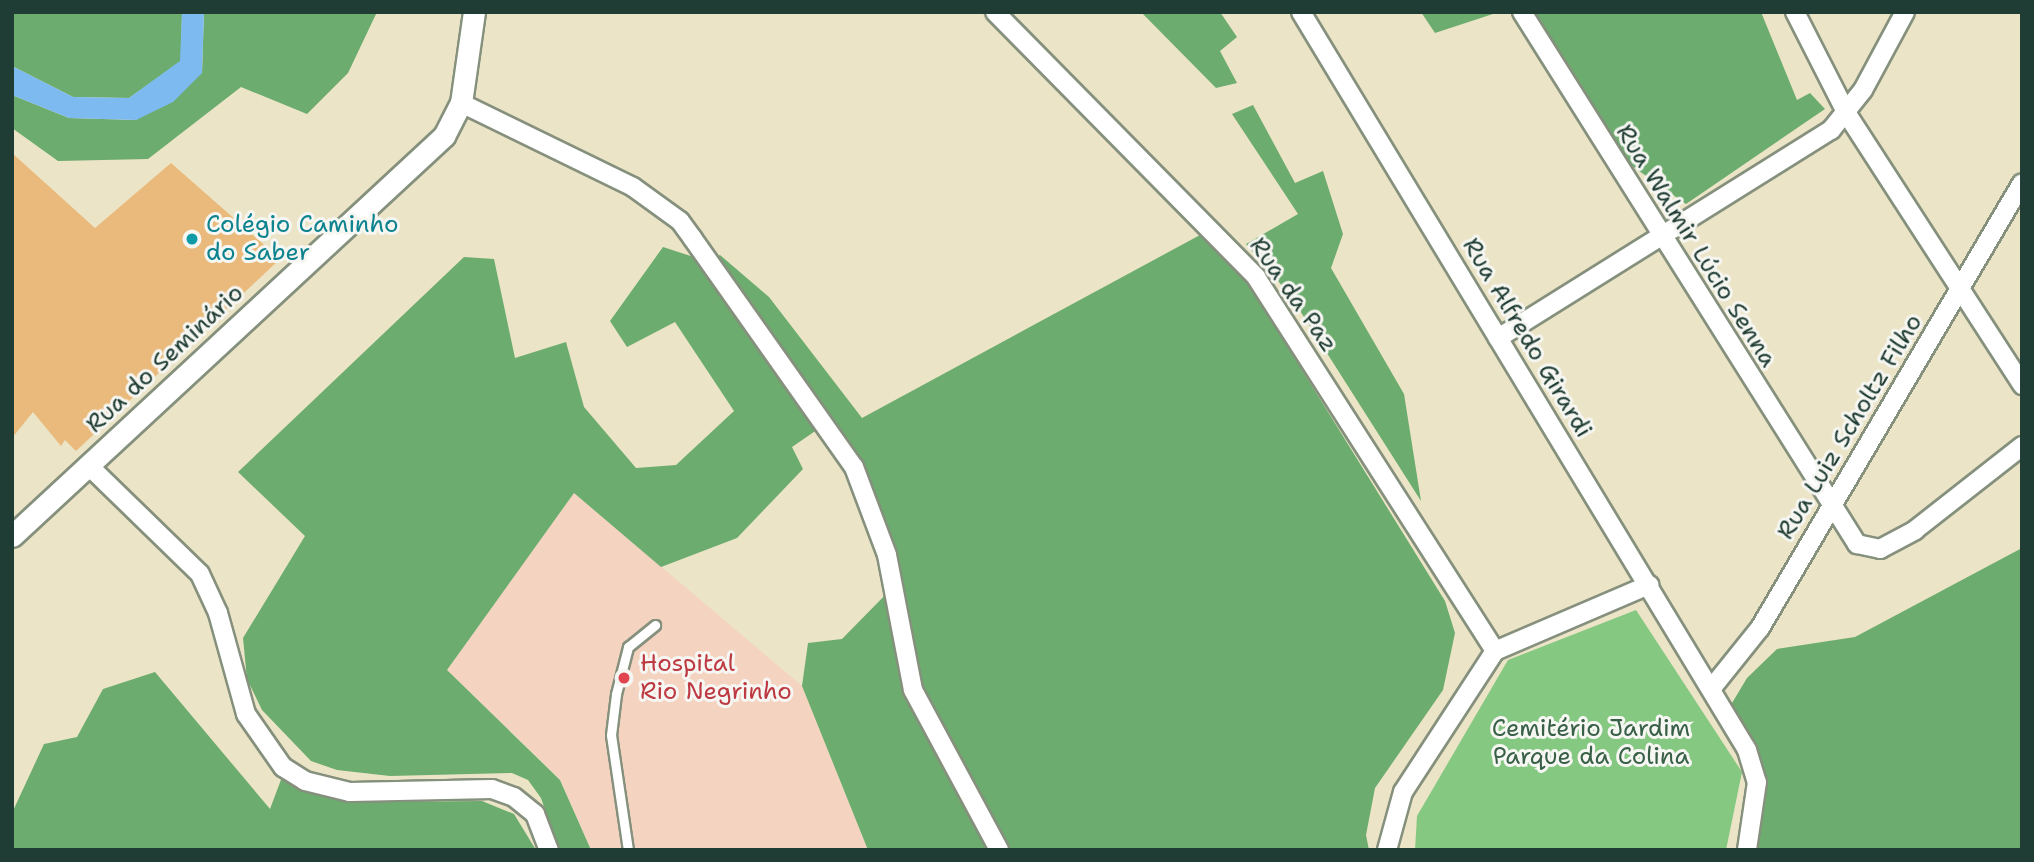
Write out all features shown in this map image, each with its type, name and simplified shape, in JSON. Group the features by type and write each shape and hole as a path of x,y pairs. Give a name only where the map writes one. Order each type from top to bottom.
{"street":[{"name":"Rua do Seminário","path":"12,536 428,154 460,103 474,12"},
{"name":"Rua da Paz","path":"995,12 1256,277 1495,651"},
{"name":"Rua Alfredo Girardi","path":"1301,12 1649,585 1755,767 1747,850"},
{"name":"Rua Walmir Lúcio Senna","path":"1522,12 1829,504 1857,544 1880,548 1939,513 2022,446"},
{"path":"1795,12 1847,114 1963,289 2022,386"},
{"path":"1498,338 1777,169 1847,114 1905,12"},
{"path":"460,103 632,187 680,221 854,467 887,555 913,690 999,850"},
{"name":"Rua Luiz Scholtz Filho","path":"1711,689 1760,628 1829,504 1963,289 2022,183"},
{"path":"88,465 200,575 218,613 246,714 283,767 305,781 350,792 492,789 514,797 535,814 549,850"},
{"path":"1387,850 1403,792 1495,651 1649,585"}],"lane":[{"path":"628,850 611,735 616,694 628,647 655,625"}],"shaded area":[{"name":"Hospital Rio Negrinho","path":"574,493 802,686 868,850 591,850 560,779 447,670"}],"green space":[{"path":"12,12 182,12 181,61 129,98 73,97 12,66"},
{"path":"204,12 377,12 348,73 307,114 241,87 148,159 58,161 12,128 12,95 69,118 136,120 202,73"},
{"path":"1141,12 1220,12 1237,37 1220,51 1237,83 1216,88"},
{"path":"1421,12 1499,12 1435,33"},
{"path":"1522,12 1761,12 1797,100 1810,93 1825,109 1686,204 1605,147"},
{"path":"1253,105 1295,183 1323,171 1343,234 1331,268 1404,394 1421,501 1290,295 1246,244 1298,214 1232,114"},
{"path":"1200,235 1250,286 1445,601 1455,633 1443,690 1375,788 1366,835 1369,850 868,850 802,686 808,643 842,639 895,585 887,555 824,425 792,447 803,469 737,538 661,567 574,493 447,670 560,780 591,850 559,850 541,798 528,780 512,773 390,776 337,770 311,761 262,710 247,679 243,638 305,536 238,472 464,257 494,259 515,358 566,342 584,407 636,468 676,465 734,411 675,322 627,347 610,321 663,247 709,262 720,255 769,297 862,418"},
{"path":"2022,548 2022,850 1747,850 1755,797 1726,713 1747,678 1777,649 1855,637"},
{"name":"Cemitério Jardim Parque da Colina","path":"1636,610 1742,772 1726,850 1415,850 1417,816 1508,660"},
{"path":"155,672 270,809 282,777 305,792 352,802 482,801 514,814 536,850 12,850 12,813 44,744 77,737 103,689"}],"water":[{"path":"182,12 204,12 202,73 173,102 136,120 69,118 12,95 12,66 73,97 129,98 180,61"}],"building":[{"path":"12,153 95,228 171,163 280,259 76,451 65,440 61,446 33,412 12,438"}],"place":[{"name":"Colégio Caminho do Saber","path":"192,239"},
{"name":"Hospital Rio Negrinho","path":"624,678"}]}
